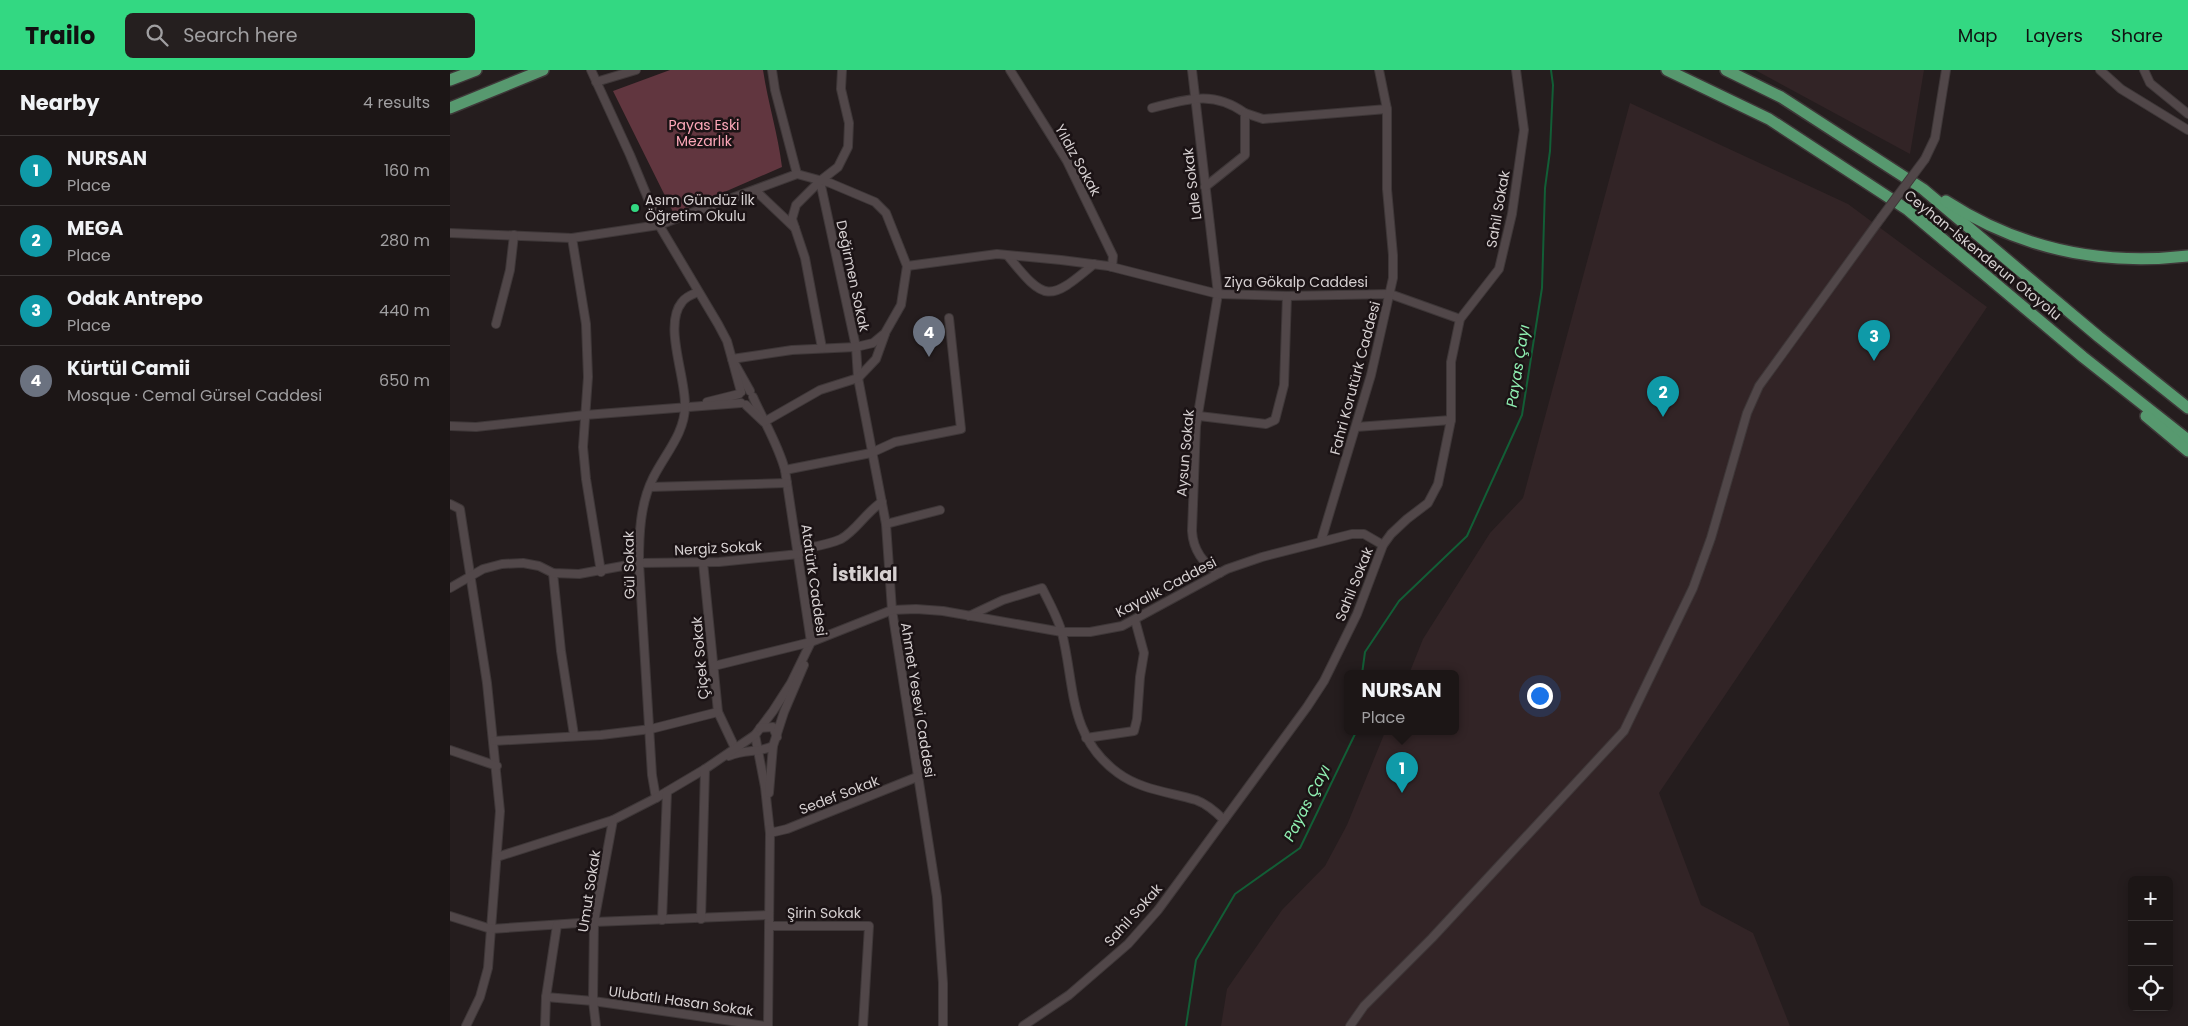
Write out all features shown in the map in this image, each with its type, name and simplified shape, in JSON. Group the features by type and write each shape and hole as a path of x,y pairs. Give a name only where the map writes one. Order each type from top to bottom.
{"highway":[{"path":"450,80 476,70"},
{"path":"450,108 543,70"},
{"name":"Ceyhan-İskenderun Otoyolu","path":"1726,70 1781,97 1835,130 1923,189 2099,337 2188,408"},
{"name":"Ceyhan-İskenderun Otoyolu","path":"1671,72 1769,119 1908,210 2083,356 2188,440"},
{"path":"1835,130 1981,222 2019,238 2080,254 2119,259 2188,256"},
{"path":"2083,356 2138,409 2188,451"}],"street":[{"name":"Atatürk Caddesi","path":"591,70 630,154 659,225 718,324 732,359 777,444 785,470 811,642 774,712 754,735 708,767"},
{"path":"596,82 636,70"},
{"path":"772,70 775,90 797,174"},
{"path":"822,348 805,258 792,219 794,210 820,180 838,167 848,147 848,123 841,89 842,70"},
{"name":"Yıldız Sokak","path":"1010,70 1067,162 1113,256 1112,267"},
{"name":"Lale Sokak","path":"1192,70 1218,294"},
{"name":"Fahri Korutürk Caddesi","path":"1321,541 1371,375 1390,294 1393,255 1387,189 1387,109 1379,70"},
{"name":"Sahil Sokak","path":"1023,1026 1069,995 1128,944 1158,910 1324,681 1357,614 1383,545 1391,534 1407,519 1428,503 1438,484 1452,420 1452,362 1460,319 1499,269 1512,214 1524,130 1516,70"},
{"path":"1350,1026 1364,1006 1452,916 1624,731 1693,588 1711,538 1747,413 1759,386 1925,159 1935,138 1946,70"},
{"path":"2100,70 2121,89 2188,130"},
{"path":"2144,70 2150,83 2188,114"},
{"path":"1152,108 1195,97 1231,103 1245,113 1263,119 1387,109"},
{"path":"1205,187 1245,155 1245,113"},
{"path":"450,233 572,238 659,225 696,213 797,174 864,196 875,202 886,213 907,266 901,305 885,333 876,358 858,378 820,390 764,422 739,399 740,393 732,359 792,350 856,347 873,343 885,333"},
{"name":"Değirmen Sokak","path":"820,180 856,347 858,378"},
{"path":"756,190 794,228"},
{"path":"496,324 510,270 514,235"},
{"path":"572,238 586,324 588,377 583,447 586,479 601,572"},
{"name":"Ziya Gökalp Caddesi","path":"907,266 976,256 1008,256 1112,267 1218,294 1287,296 1390,294"},
{"path":"1008,256 1035,286 1047,293 1055,293 1076,280 1094,264"},
{"name":"Gül Sokak","path":"656,798 652,775 651,730 639,563 640,532 652,479 678,436 685,407 674,326 683,300 698,292"},
{"name":"Aysun Sokak","path":"1218,294 1198,416 1192,514 1193,542 1208,565 1220,573"},
{"path":"1390,294 1460,319"},
{"path":"1198,416 1266,424 1275,420 1284,385 1287,296"},
{"path":"785,470 871,453 895,442 962,429 948,318"},
{"name":"Ahmet Yesevi Caddesi","path":"858,378 886,524 892,610 937,896 943,983 943,1026"},
{"path":"450,426 476,427 585,415 743,404 752,402 752,394 746,390 685,407"},
{"path":"1356,427 1452,420"},
{"path":"650,487 787,483"},
{"name":"Nergiz Sokak","path":"450,588 470,575 493,566 523,563 539,566 553,573 578,574 601,572 639,563 703,562 798,552 840,539 870,509 882,502"},
{"path":"450,504 460,509 494,741 500,811 498,857 488,968 482,990 466,1026"},
{"path":"886,524 940,510"},
{"name":"Kayalık Caddesi","path":"714,666 811,642 892,610 916,609 1062,632 1090,632 1122,626 1220,573 1262,557 1321,541 1364,534 1383,545"},
{"name":"Çiçek Sokak","path":"703,562 718,712 735,748"},
{"path":"553,573 561,650 574,735"},
{"path":"969,616 1003,600 1042,588 1062,632 1071,693 1086,738 1102,759 1118,774 1142,786 1198,801 1224,820"},
{"path":"1086,738 1134,731 1144,653 1135,620"},
{"path":"767,1026 769,783 773,746 784,712 801,676 811,642"},
{"path":"494,741 651,730 718,712"},
{"path":"760,728 773,727 777,737"},
{"path":"754,735 765,787 770,833"},
{"path":"498,857 613,820 667,792 708,767 744,751 773,746"},
{"path":"450,750 497,766"},
{"path":"701,919 708,767"},
{"name":"Sedef Sokak","path":"770,833 787,829 917,778"},
{"path":"662,920 667,792"},
{"name":"Umut Sokak","path":"596,1026 593,1001 594,922 613,820"},
{"path":"450,916 491,929 594,922 769,916"},
{"path":"546,1026 546,997 557,924"},
{"name":"Şirin Sokak","path":"769,926 869,926 863,1026"},
{"name":"Ulubatlı Hasan Sokak","path":"546,997 593,1001 767,1026"}],"shaded area":[{"path":"1755,70 1924,70 1910,154"},
{"path":"1630,103 1848,204 1987,307 1659,793 1701,905 1753,933 1790,1026 1221,1026 1227,989 1282,910 1325,866 1347,825 1384,735 1459,735 1459,670 1411,670 1423,639 1490,533 1523,498"}],"green space":[{"name":"Payas Eski Mezarlık","path":"670,70 763,70 782,167 674,214 613,91"}],"waterway":[{"name":"Payas Çayı","path":"1363,670 1365,652 1399,601 1467,536 1522,415 1542,288 1545,188 1550,151 1553,85 1551,70"},
{"name":"Payas Çayı","path":"1186,1026 1196,960 1235,894 1300,848 1355,735"}],"place":[{"name":"Asım Gündüz İlk Öğretim Okulu","path":"635,208"},
{"name":"Kürtül Camii","path":"929,357"},
{"name":"Odak Antrepo","path":"1874,361"},
{"name":"MEGA","path":"1663,417"},
{"name":"NURSAN","path":"1402,793"}],"district":[{"name":"İstiklal","path":"865,574"}]}
